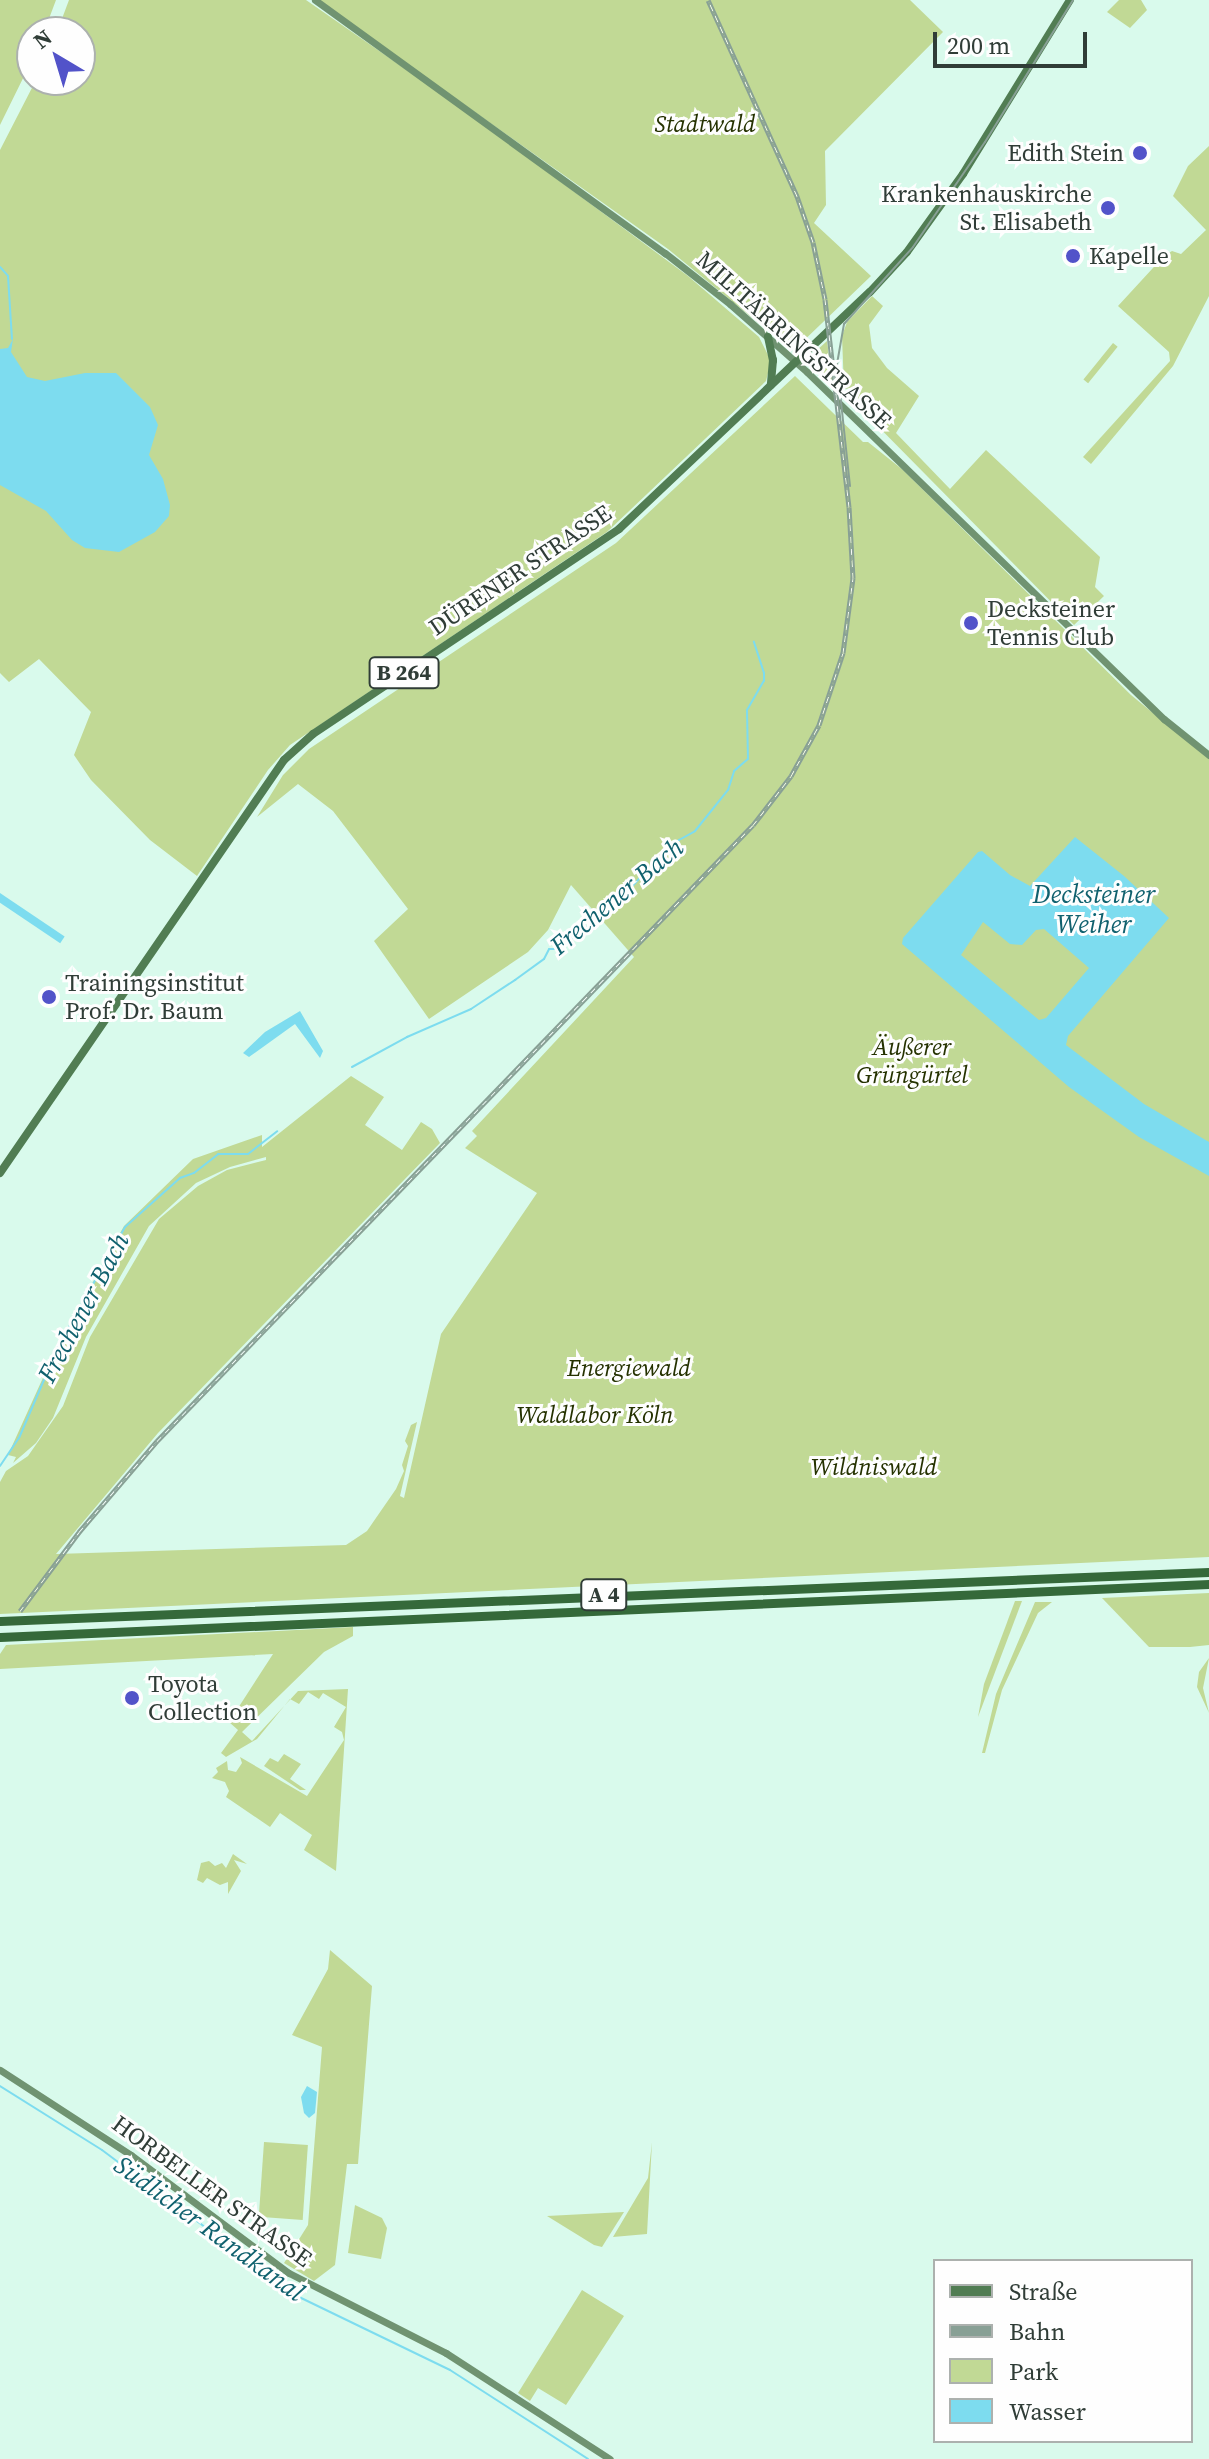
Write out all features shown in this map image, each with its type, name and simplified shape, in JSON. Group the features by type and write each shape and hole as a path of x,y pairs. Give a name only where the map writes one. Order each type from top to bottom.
{"highway":[{"name":"A 4","path":"0,1621 1209,1572"},
{"name":"A 4","path":"0,1637 1209,1584"}],"main road":[{"name":"MILITÄRRINGSTRASSE","path":"315,0 665,253 768,337 1142,698 1209,755"},
{"name":"DÜRENER STRASSE","path":"0,1173 273,774 296,748 619,529 796,362 909,249 963,174 1070,0"},
{"path":"768,337 773,360 771,385"},
{"name":"HORBELLER STRASSE","path":"0,2070 131,2155 289,2273 446,2353 610,2459"}],"green space":[{"path":"0,0 56,0 50,16 16,16 16,92 0,125"},
{"path":"69,0 306,0 457,105 688,276 759,337 771,361 766,381 607,532 290,745 268,770 197,876 150,840 91,780 74,755 91,712 39,659 9,682 0,673 0,150 28,96 96,96 96,16 63,16"},
{"name":"Stadtwald","path":"317,0 910,0 943,32 825,151 826,205 814,223 871,276 795,349 789,348 668,249"},
{"path":"1119,0 1141,0 1147,10 1130,28 1107,12"},
{"path":"1209,146 1209,296 1173,366 1091,464 1083,457 1170,361 1169,352 1118,306 1164,256 1172,251 1181,254 1206,230 1173,196 1188,166"},
{"path":"872,296 883,306 869,325 872,348 887,368 919,396 896,433 950,489 986,450 1100,557 1095,587 1104,596 1074,625 854,402 853,388 844,389 842,336 847,322"},
{"path":"827,341 833,387 812,366 816,351"},
{"path":"1113,343 1118,347 1088,383 1083,380"},
{"name":"Äußerer Grüngürtel","path":"795,376 863,442 868,442 903,470 1131,695 1209,759 1209,1557 0,1614 0,1482 6,1471 28,1456 63,1406 90,1337 159,1219 198,1186 227,1170 266,1160 266,1157 230,1167 196,1183 149,1226 86,1337 53,1418 36,1443 13,1463 16,1457 8,1455 56,1349 124,1226 193,1159 262,1135 262,1147 351,1076 384,1097 365,1125 402,1150 421,1122 432,1129 440,1143 158,1433 56,1554 346,1545 367,1531 396,1489 404,1471 402,1465 408,1446 405,1441 411,1425 417,1422 400,1496 404,1498 441,1334 537,1193 465,1148 477,1136 472,1131 634,957 571,885 548,930 528,952 429,1019 374,941 408,909 333,811 298,784 257,817 283,775 309,749 616,543"},
{"path":"1209,1593 1209,1645 1190,1647 1149,1647 1102,1598"},
{"path":"1015,1601 1022,1601 978,1717 984,1684"},
{"path":"1035,1602 1052,1602 1038,1613 1002,1690 985,1753 982,1753 996,1694"},
{"path":"353,1627 353,1636 324,1652 242,1732 252,1741 284,1706 257,1739 226,1757 221,1753 238,1730 229,1722 273,1654 0,1669 0,1654 6,1645"},
{"path":"1209,1658 1203,1688 1209,1713 1197,1687 1199,1672"},
{"path":"348,1689 336,1871 304,1850 312,1835 280,1813 270,1827 226,1797 229,1791 225,1782 212,1778 218,1772 216,1768 227,1761 228,1770 236,1772 242,1763 240,1757 307,1796 344,1740 342,1732 334,1727 346,1707 323,1693 319,1699 308,1692 299,1704 290,1699 298,1691"},
{"path":"284,1754 301,1764 290,1779 306,1790 300,1790 264,1766 270,1758 278,1762"},
{"path":"233,1854 247,1864 234,1860 241,1871 228,1894 228,1882 220,1885 207,1878 203,1883 197,1880 201,1863 209,1861 215,1866 222,1863 226,1868"},
{"path":"330,1950 372,1986 358,2164 347,2164 335,2265 314,2281 284,2263 308,2225 322,2047 292,2035 328,1969"},
{"path":"264,2142 308,2145 303,2220 259,2217"},
{"path":"652,2142 647,2234 613,2237 648,2178"},
{"path":"355,2205 382,2218 387,2228 381,2259 348,2253"},
{"path":"624,2212 602,2247 547,2216"},
{"path":"582,2290 624,2316 566,2405 538,2388 530,2401 518,2393"}],"water":[{"path":"13,339 11,352 27,377 45,381 85,373 116,373 150,407 158,425 149,455 163,479 170,505 169,516 155,532 119,552 85,548 72,540 46,511 0,485 0,349 8,348"},
{"name":"Decksteiner Weiher","path":"1075,837 1124,876 1169,918 1068,1036 1066,1045 1144,1104 1209,1142 1209,1176 1139,1137 1069,1087 902,944 903,938 978,852 982,851 1010,875 1030,886","holes":["983,922 1010,944 1022,945 1036,930 1044,929 1089,968 1046,1018 1039,1020 961,955"]},
{"path":"0,893 65,937 60,943 0,903"},
{"path":"300,1011 323,1051 320,1058 295,1024 249,1057 243,1053 265,1032"},
{"path":"307,2086 317,2092 315,2113 309,2118 304,2113 301,2097"}],"waterway":[{"path":"0,267 8,276 12,339"},
{"name":"Frechener Bach","path":"352,1067 407,1037 471,1009 515,980 544,959 549,949 559,949 562,943 571,941 573,934 586,929 593,918 613,907 679,840 695,831 728,790 734,771 748,759 747,710 764,681 754,642"},
{"name":"Frechener Bach","path":"0,1466 19,1438 59,1345 125,1227 180,1178 194,1173 218,1154 248,1154 277,1131"},
{"name":"Südlicher Randkanal","path":"0,2086 102,2150 297,2296 450,2370 588,2459"}],"tram line":[{"path":"850,486 837,364 844,324 913,247 985,142 1073,0"}],"railway":[{"path":"20,1611 79,1532 157,1441 753,825 791,776 819,725 843,653 853,578 849,507 825,299 813,242 797,196 708,0"}],"place":[{"name":"Edith Stein","path":"1140,153"},
{"name":"Krankenhauskirche St. Elisabeth","path":"1108,208"},
{"name":"Kapelle","path":"1073,256"},
{"name":"Decksteiner Tennis Club","path":"971,623"},
{"name":"Trainingsinstitut Prof. Dr. Baum","path":"49,997"},
{"name":"Toyota Collection","path":"132,1698"}],"park label":[{"name":"Energiewald","path":"629,1368"},
{"name":"Waldlabor Köln","path":"595,1415"},
{"name":"Wildniswald","path":"874,1467"}]}
